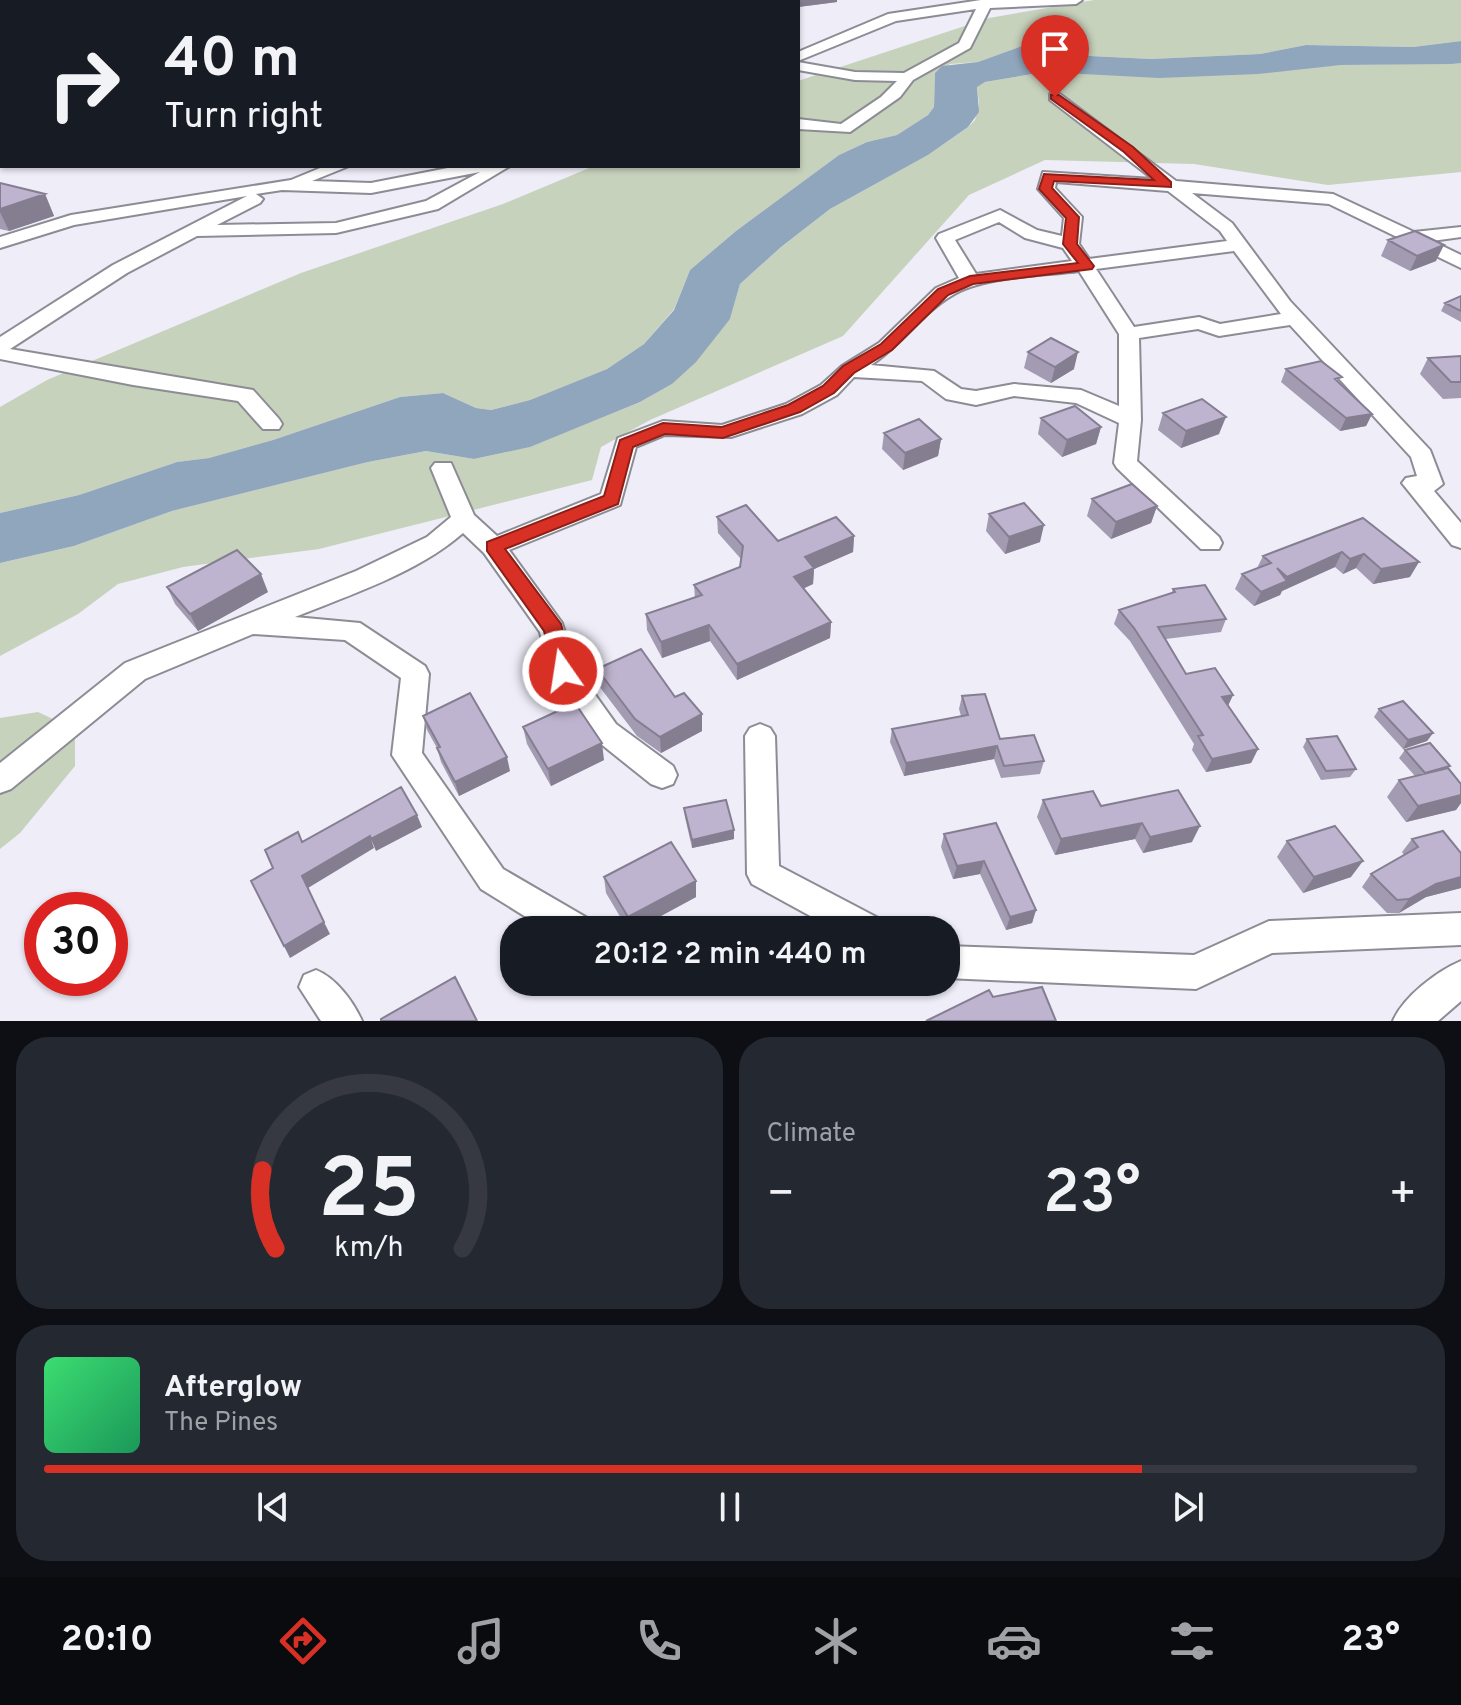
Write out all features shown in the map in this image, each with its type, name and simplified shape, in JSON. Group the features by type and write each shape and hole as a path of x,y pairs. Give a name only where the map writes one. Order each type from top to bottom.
{"street":[{"path":"896,0 933,9 944,21"},
{"path":"800,56 893,17 986,2 1076,0"},
{"path":"800,66 855,76 907,77 965,45 986,2"},
{"path":"954,33 965,45"},
{"path":"800,124 845,129 858,115 875,110 903,88 907,77"},
{"path":"1055,97 1226,227 1236,245 1294,318 1422,455 1422,484 1461,539"},
{"path":"0,346 188,231 282,185 335,168"},
{"path":"0,243 71,220 282,185 371,188 473,168"},
{"path":"188,231 336,228 432,205 498,168"},
{"path":"1070,244 1073,217 1046,189 1049,176 1333,199 1461,262"},
{"path":"970,280 945,238 1000,215 1031,234 1070,244 1129,334 1130,420 1125,463 1210,543"},
{"path":"1411,238 1461,232"},
{"path":"493,547 612,499 626,443 663,428 723,432 794,409 829,390 849,370 886,347 943,292 970,280 1236,245"},
{"path":"1129,334 1199,323 1219,330 1294,318"},
{"path":"0,353 133,379 245,395 271,424"},
{"path":"849,370 927,375 954,394 976,398 1014,390 1081,397 1130,420"},
{"path":"443,468 464,519 493,547 553,630 563,671 606,732 662,775"},
{"path":"0,780 135,671 380,571 436,543 464,519"},
{"path":"250,625 351,630 415,674 407,755 492,879 554,916"},
{"path":"760,736 763,874 842,916"},
{"path":"960,963 1196,972 1269,937 1461,929"},
{"path":"1411,1021 1461,978"},
{"path":"316,987 344,1021"}],"green space":[{"path":"1094,0 1461,0 1461,41 1413,47 1306,45 1260,54 1151,59 1090,56 1022,46 978,62 950,64 935,73 934,107 928,115 897,135 867,142 839,155 736,231 690,270 674,309 644,344 607,369 530,400 491,410 476,408 443,393 400,397 273,440 209,458 177,462 79,495 0,513 0,407 47,380 301,273 503,204 589,168 800,168 800,80 989,18"},
{"path":"1461,63 1461,172 1328,185 1194,164 1045,160 969,195 843,336 650,420 601,447 592,480 319,549 183,567 118,584 78,614 0,656 0,563 74,546 172,511 368,462 426,451 474,459 529,447 640,402 672,384 730,319 740,284 830,209 928,155 968,127 975,120 979,104 977,86 985,82 1044,72 1216,75 1341,65"},
{"path":"38,712 57,721 75,740 75,766 20,833 0,849 0,718"}],"water":[{"path":"1461,41 1461,63 1451,64 1341,65 1258,74 1159,78 1044,72 985,82 977,87 979,112 968,127 928,155 830,209 781,247 740,284 730,319 696,362 672,384 640,402 530,447 474,459 426,451 368,462 172,511 74,546 0,563 0,513 79,495 177,462 209,458 273,440 400,397 443,393 476,408 491,410 530,400 607,369 644,344 674,310 690,270 736,231 839,155 867,142 897,135 928,115 934,107 935,73 942,66 978,62 1022,46 1090,56 1151,59 1260,54 1306,45 1413,47"}],"building":[{"path":"0,183 45,194 0,209"},
{"path":"1415,231 1444,245 1417,256 1388,240"},
{"path":"1461,296 1461,311 1445,303"},
{"path":"1051,338 1078,352 1055,367 1028,352"},
{"path":"1461,356 1461,382 1451,382 1428,358"},
{"path":"1321,361 1342,377 1335,379 1372,414 1346,418 1286,369"},
{"path":"1202,399 1226,417 1186,431 1163,413"},
{"path":"1075,406 1101,427 1067,440 1041,418"},
{"path":"919,419 941,439 905,453 884,433"},
{"path":"1132,484 1157,506 1116,522 1092,499"},
{"path":"1024,503 1044,525 1009,537 989,514"},
{"path":"746,505 778,541 836,517 854,536 805,557 814,568 794,577 831,622 737,664 709,625 661,642 646,614 702,595 694,585 740,567 743,546 717,517"},
{"path":"1363,518 1419,562 1381,569 1364,554 1350,559 1342,552 1287,577 1277,568 1287,581 1261,592 1242,574 1271,563 1263,556"},
{"path":"237,550 261,574 190,614 167,587"},
{"path":"1205,585 1226,619 1158,627 1186,674 1215,668 1233,695 1222,697 1258,749 1212,759 1198,736 1203,735 1134,628 1119,610 1175,592 1173,589"},
{"path":"641,649 675,697 684,693 702,714 660,737 635,719 597,669"},
{"path":"470,693 507,757 455,782 423,716"},
{"path":"985,694 1000,739 1034,735 1044,761 1004,766 997,746 906,763 892,729 968,715 962,696"},
{"path":"1403,701 1433,733 1408,740 1379,709"},
{"path":"575,703 602,743 548,769 523,727"},
{"path":"1337,736 1356,769 1326,771 1307,739"},
{"path":"1430,743 1450,766 1425,773 1405,750"},
{"path":"1448,768 1461,784 1461,795 1418,806 1399,780"},
{"path":"401,787 417,815 371,839 370,836 302,876 324,922 284,946 251,881 273,868 265,850 298,832 302,842"},
{"path":"1178,790 1200,826 1150,837 1142,823 1061,839 1043,800 1093,791 1101,806"},
{"path":"726,800 734,830 692,840 684,808"},
{"path":"996,823 1036,910 1010,917 984,861 957,866 944,834"},
{"path":"1335,826 1363,861 1314,877 1287,841"},
{"path":"1443,831 1461,853 1461,877 1436,884 1409,899 1397,900 1371,874 1418,847 1412,839"},
{"path":"671,842 696,881 627,916 604,877"},
{"path":"455,977 477,1021 381,1021 381,1019"},
{"path":"1042,987 1056,1021 926,1021 989,990 993,997"}],"route":[{"path":"563,671 553,630 534,599 493,547 612,499 626,443 663,428 723,432 794,409 829,390 849,370 886,347 943,292 970,280 1087,266 1070,244 1073,217 1046,189 1049,176 1167,184 1091,121 1055,97"}]}
